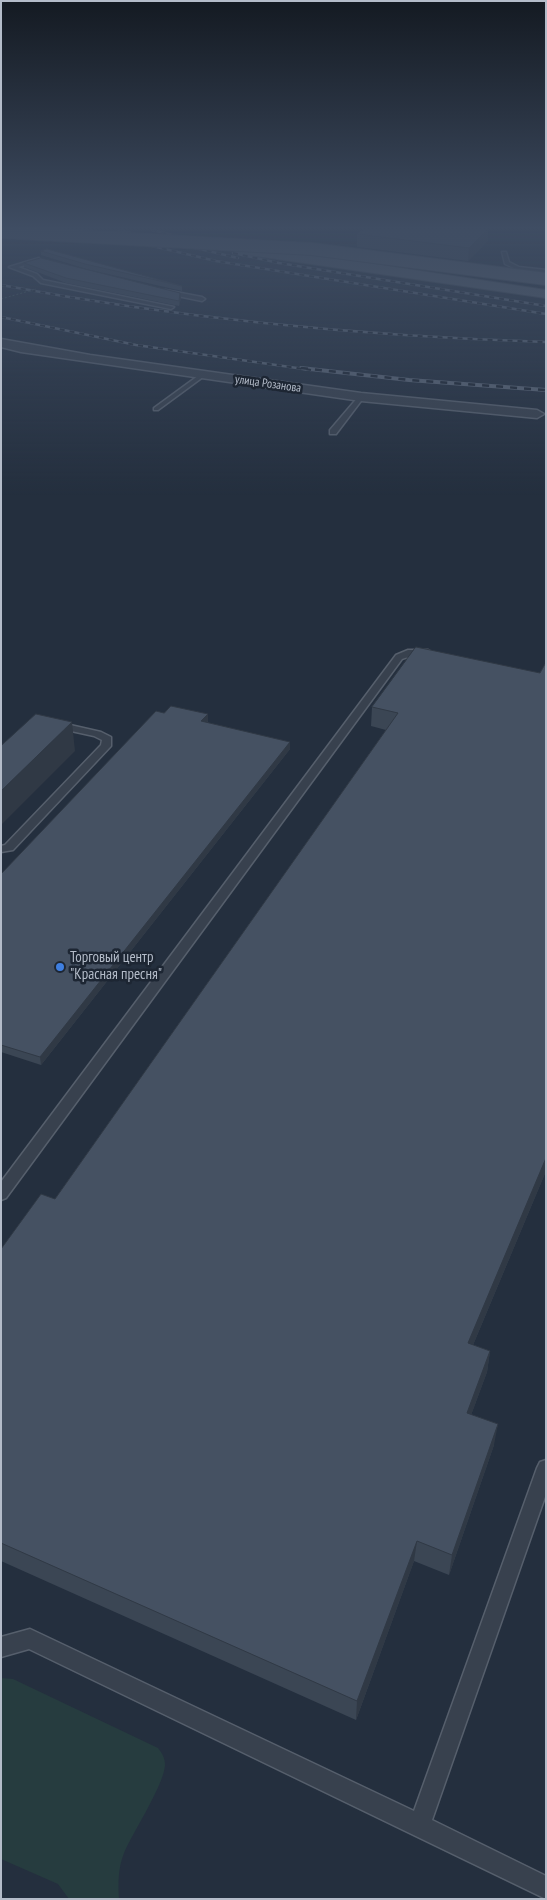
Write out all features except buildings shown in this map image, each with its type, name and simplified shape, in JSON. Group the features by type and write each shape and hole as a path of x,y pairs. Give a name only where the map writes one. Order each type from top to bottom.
{"street":[{"name":"улица Розанова","path":"1,342 55,353 361,397 541,414"}],"lane":[{"path":"156,409 204,374"},
{"path":"333,432 361,397"},
{"path":"1,1194 399,657 418,652 439,654"},
{"path":"1,849 9,848 106,746 107,739 98,734 46,723"},
{"path":"420,1825 546,1468"},
{"path":"1,1647 30,1639 420,1825 546,1888"}],"green space":[{"path":"1,1678 13,1679 158,1748 162,1754 165,1765 163,1774 148,1809 128,1844 122,1859 119,1876 119,1899 69,1899 58,1884 1,1859"}],"railway":[{"path":"9,319 136,345 311,370"},
{"path":"227,319 340,330 546,342"},
{"path":"301,368 409,380 546,390"}],"place":[{"name":"Торговый центр \"Красная пресня\"","path":"60,967"}]}
